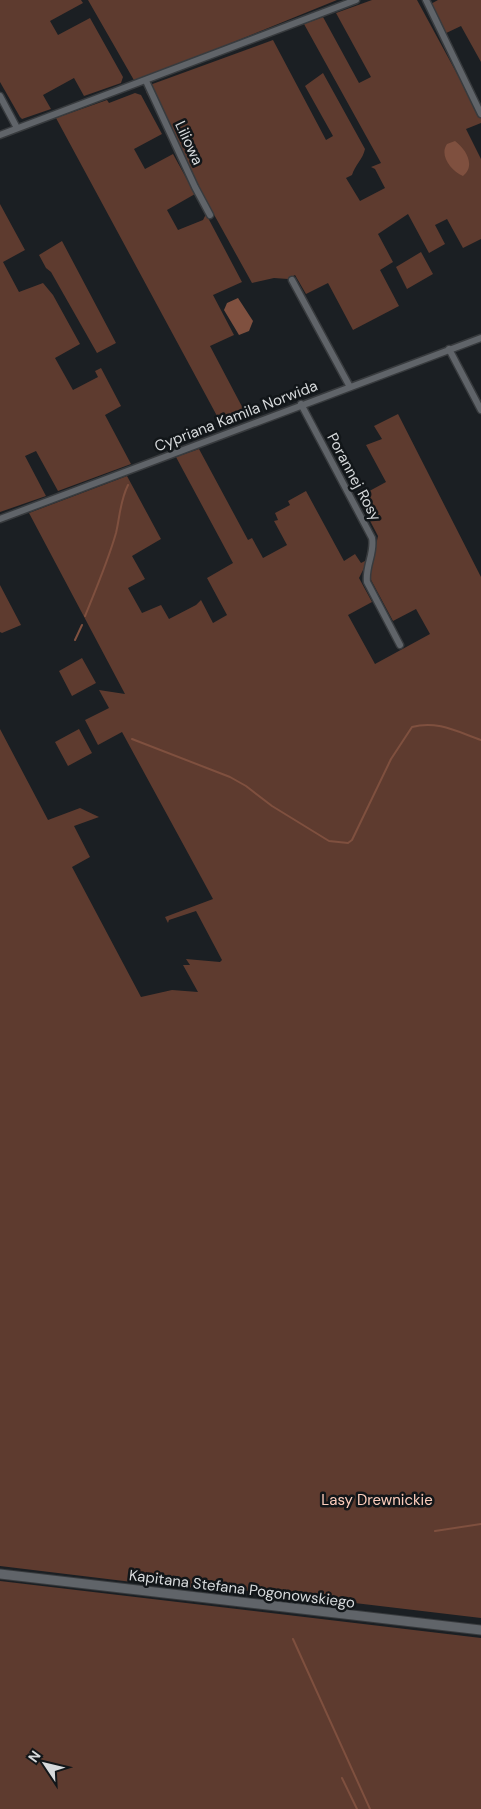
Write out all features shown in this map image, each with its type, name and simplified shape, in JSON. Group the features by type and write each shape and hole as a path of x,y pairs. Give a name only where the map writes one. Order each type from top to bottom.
{"main road":[{"name":"Kapitana Stefana Pogonowskiego","path":"0,1574 481,1630"}],"street":[{"path":"0,135 356,0"},
{"path":"426,0 481,114"},
{"name":"Liliowa","path":"146,81 195,187 210,214"},
{"path":"0,96 17,128"},
{"path":"292,280 350,387"},
{"name":"Cypriana Kamila Norwida","path":"0,518 481,338"},
{"path":"449,350 481,410"},
{"name":"Porannej Rosy","path":"301,404 372,538 373,546 366,574 367,582 400,645"}],"green space":[{"path":"0,0 81,0 83,3 50,21 58,35 90,18 123,77 121,83 84,96 74,78 43,95 51,109 22,119 0,82"},
{"path":"88,0 337,0 135,82"},
{"path":"372,0 417,0 481,118 481,123 466,129 481,159 481,239 463,248 447,219 435,225 445,244 429,253 408,214 378,234 393,262 380,270 399,306 353,330 328,283 306,294 295,275 288,279 274,278 252,283 146,92 147,86 273,40 326,140 333,136 305,86 323,73 365,149 352,175 346,178 360,201 385,188 375,169 371,167 381,163 304,24 323,17 359,83 371,77 336,13"},
{"path":"438,0 481,0 481,62 461,26 442,35 427,6"},
{"path":"135,93 141,95 162,134 134,149 145,169 173,154 195,194 167,210 178,230 203,220 206,214 242,282 213,295 234,335 210,346 248,418 223,427 56,118 107,100 109,103"},
{"path":"0,204 25,250 3,262 19,292 43,283 53,295 80,344 55,358 73,390 98,377 95,371 101,368 121,406 105,415 131,464 58,491 36,451 25,456 46,496 0,512"},
{"path":"62,241 116,343 97,353 51,272 46,268 39,255"},
{"path":"421,252 433,274 407,289 396,267"},
{"name":"Lasy Drewnickie","path":"398,414 481,577 481,1618 262,1592 157,1585 0,1566 0,729 48,820 80,808 99,817 74,826 90,857 72,867 141,997 172,990 198,992 183,965 190,965 186,959 220,962 222,960 196,911 169,920 168,923 165,917 213,899 122,732 98,745 85,720 109,708 99,690 125,694 29,513 127,476 161,539 132,556 145,579 128,588 142,613 161,605 169,619 196,605 201,600 213,623 227,615 207,578 233,563 176,457 199,449 248,540 252,538 263,558 287,545 274,521 278,520 275,513 290,505 288,501 306,491 344,561 355,554 361,563 365,561 365,566 359,578 372,602 348,615 375,664 430,634 416,609 393,621 370,578 378,536 356,494 362,495 386,482 366,445 382,439 374,426"},
{"path":"0,585 21,625 2,633 0,632"},
{"path":"82,658 96,683 72,696 59,671"},
{"path":"79,729 92,753 68,766 55,742"},
{"path":"0,1581 481,1638 481,1809 0,1809"}],"shaded area":[{"path":"455,141 463,148 468,158 469,167 463,176 451,167 445,158 444,153 447,144"},
{"path":"238,298 253,321 249,331 239,335 224,310 227,303"}],"waterway":[{"path":"85,616 113,543 128,485"},
{"path":"75,640 82,625"},
{"path":"132,739 230,777 246,786 272,806 329,841 348,843 352,840 391,759 412,727 421,725 439,726 481,740"},
{"path":"435,1531 481,1524"},
{"path":"293,1639 370,1809"},
{"path":"342,1778 357,1809"}]}
